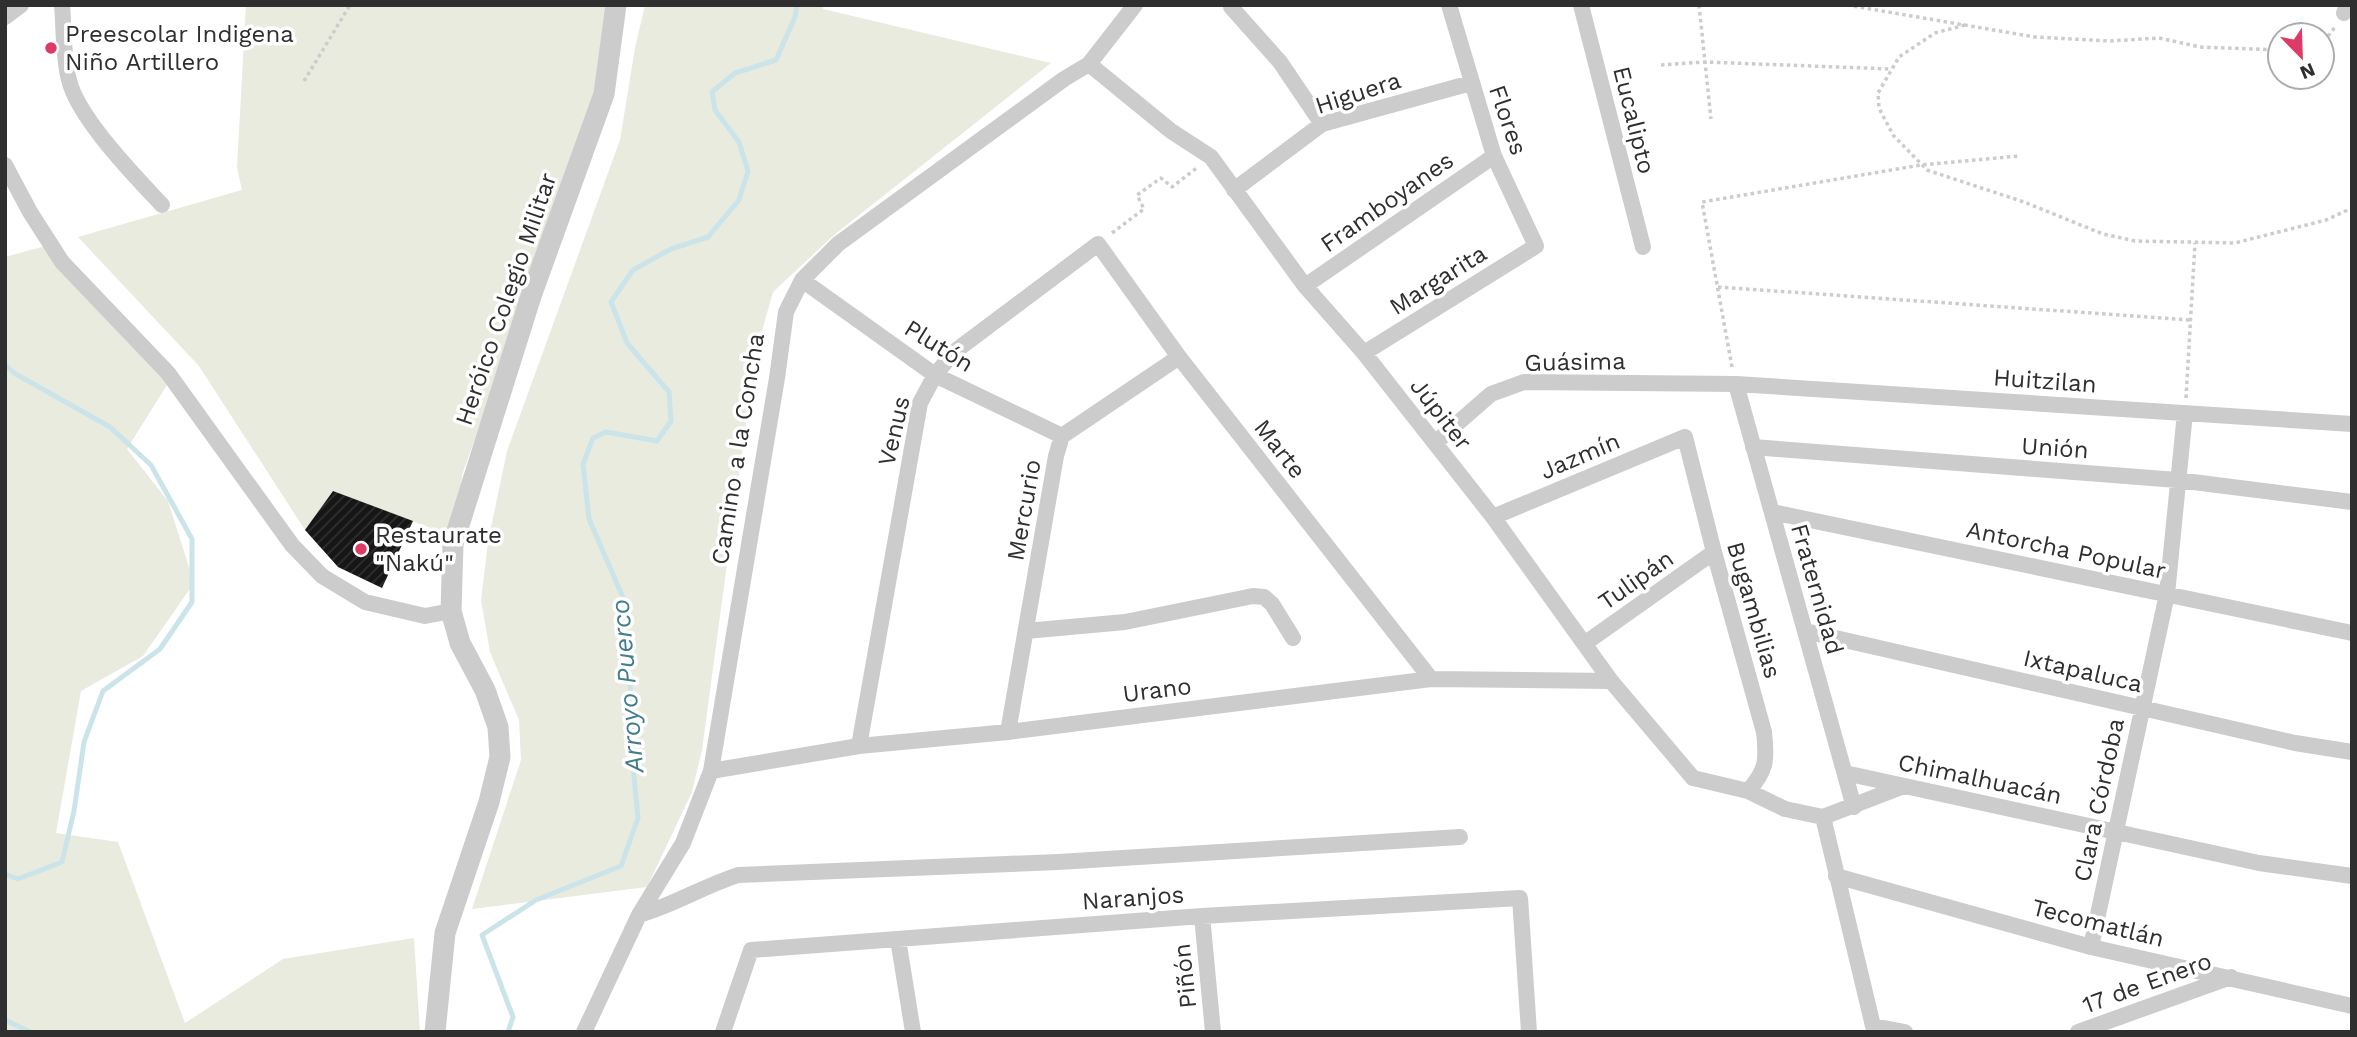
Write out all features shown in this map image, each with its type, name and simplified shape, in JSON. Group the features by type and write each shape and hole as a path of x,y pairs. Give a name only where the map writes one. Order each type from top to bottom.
{"street":[{"path":"5,17 21,5"},
{"path":"62,5 69,81 78,103 126,167 162,205"},
{"name":"Heróico Colegio Militar","path":"452,611 453,544 531,296 604,94 616,5"},
{"name":"Camino a la Concha","path":"584,1032 639,915 682,843 711,771 786,312 802,280 838,244 1064,79 1089,64 1135,5"},
{"name":"Flores","path":"1449,5 1494,156 1536,246"},
{"name":"Eucalipto","path":"1581,5 1643,247"},
{"path":"1233,6 1280,62 1322,124"},
{"name":"Júpiter","path":"1089,64 1171,131 1211,157 1305,286 1364,354 1493,517 1611,681 1693,778 1748,791 1785,810 1823,817"},
{"name":"Higuera","path":"1234,190 1322,124 1471,83"},
{"name":"Framboyanes","path":"1305,286 1494,156"},
{"path":"5,165 30,212 62,262 168,373 292,545 322,576 365,602 425,616 452,611 460,643 485,690 498,727 500,757 489,802 444,933 435,1032"},
{"name":"Marte","path":"1098,244 1180,357 1431,679"},
{"name":"Venus","path":"859,746 919,403 934,375 954,352 1098,244"},
{"name":"Margarita","path":"1364,354 1536,246"},
{"name":"Plutón","path":"802,280 934,375 1062,436"},
{"name":"Mercurio","path":"1008,732 1056,456 1062,436 1180,357"},
{"name":"Guásima","path":"1435,443 1491,394 1524,382 1735,384"},
{"name":"Huitzilan","path":"1735,384 2352,424"},
{"name":"Fraternidad","path":"1735,384 1854,807"},
{"name":"Clara Córdoba","path":"2091,947 2167,594 2185,413"},
{"name":"Jazmín","path":"1493,517 1685,437"},
{"name":"Bugambilias","path":"1685,437 1764,732 1766,757 1762,776 1748,791"},
{"name":"Unión","path":"1753,447 2177,480 2352,502"},
{"name":"Antorcha Popular","path":"1772,512 2352,633"},
{"name":"Tulipán","path":"1584,644 1714,552"},
{"path":"1026,631 1125,622 1253,596 1264,597 1272,604 1293,638"},
{"name":"Ixtapaluca","path":"1805,631 2295,743 2352,752"},
{"name":"Urano","path":"711,771 859,746 1008,732 1431,679 1611,681"},
{"name":"Chimalhuacán","path":"1845,773 2259,863 2352,876"},
{"path":"1904,786 1823,817 1873,1026 1905,1032"},
{"path":"639,915 667,907 738,875 1058,862 1460,837"},
{"name":"Tecomatlán","path":"1836,876 2091,947 2352,1006"},
{"name":"Naranjos","path":"723,1032 751,950 1202,916 1520,898 1529,1032"},
{"name":"Piñón","path":"1202,916 1213,1032"},
{"path":"898,939 913,1032"},
{"name":"17 de Enero","path":"2078,1032 2231,977"}],"path":[{"path":"304,82 350,5"},
{"path":"1699,5 1711,119"},
{"path":"1847,5 2035,37 2110,40 2159,38 2200,47 2266,49"},
{"path":"1965,25 1936,33 1899,57 1878,93 1879,108 1893,135 1927,170 2024,202 2103,234 2135,241 2235,243 2326,220 2352,208"},
{"path":"1661,65 1705,62 1891,69"},
{"path":"1735,384 1702,202 1921,165 2019,156"},
{"path":"1098,244 1144,209 1137,195 1161,178 1172,187 1211,157"},
{"path":"2185,413 2195,243"},
{"path":"1718,287 2190,320"}],"shaded area":[{"path":"246,5 617,5 596,97 462,475 457,538 333,491 305,530 199,366 78,237 242,190 237,168"},
{"path":"645,5 823,5 823,9 1051,63 834,235 773,292 755,356 702,750 692,792 647,887 472,909 521,760 519,720 490,652 481,600 488,542 507,451 620,140"},
{"path":"53,244 170,380 127,449 168,501 194,583 143,656 81,691 56,833 118,842 185,1023 283,959 414,938 420,1032 5,1032 5,257"}],"building":[{"name":"Restaurate \"Nakú\"","path":"333,491 413,521 382,588 338,567 305,530"}],"waterway":[{"name":"Arroyo Puerco","path":"508,1032 513,1017 482,935 536,900 621,866 638,818 624,600 589,519 583,464 593,438 606,432 657,441 671,421 669,392 627,343 611,302 633,270 671,249 708,237 739,200 748,171 739,142 715,110 712,92 735,73 776,60 795,17 797,5"},
{"path":"5,365 14,373 110,427 151,465 192,539 192,602 160,649 103,691 84,742 74,811 62,862 18,879 5,874"},
{"name":"Arroyo Puerco","path":"5,1020 30,1032"}],"place":[{"name":"Preescolar Indigena Niño Artillero","path":"51,48"},
{"name":"Restaurate \"Nakú\"","path":"361,549"}]}
